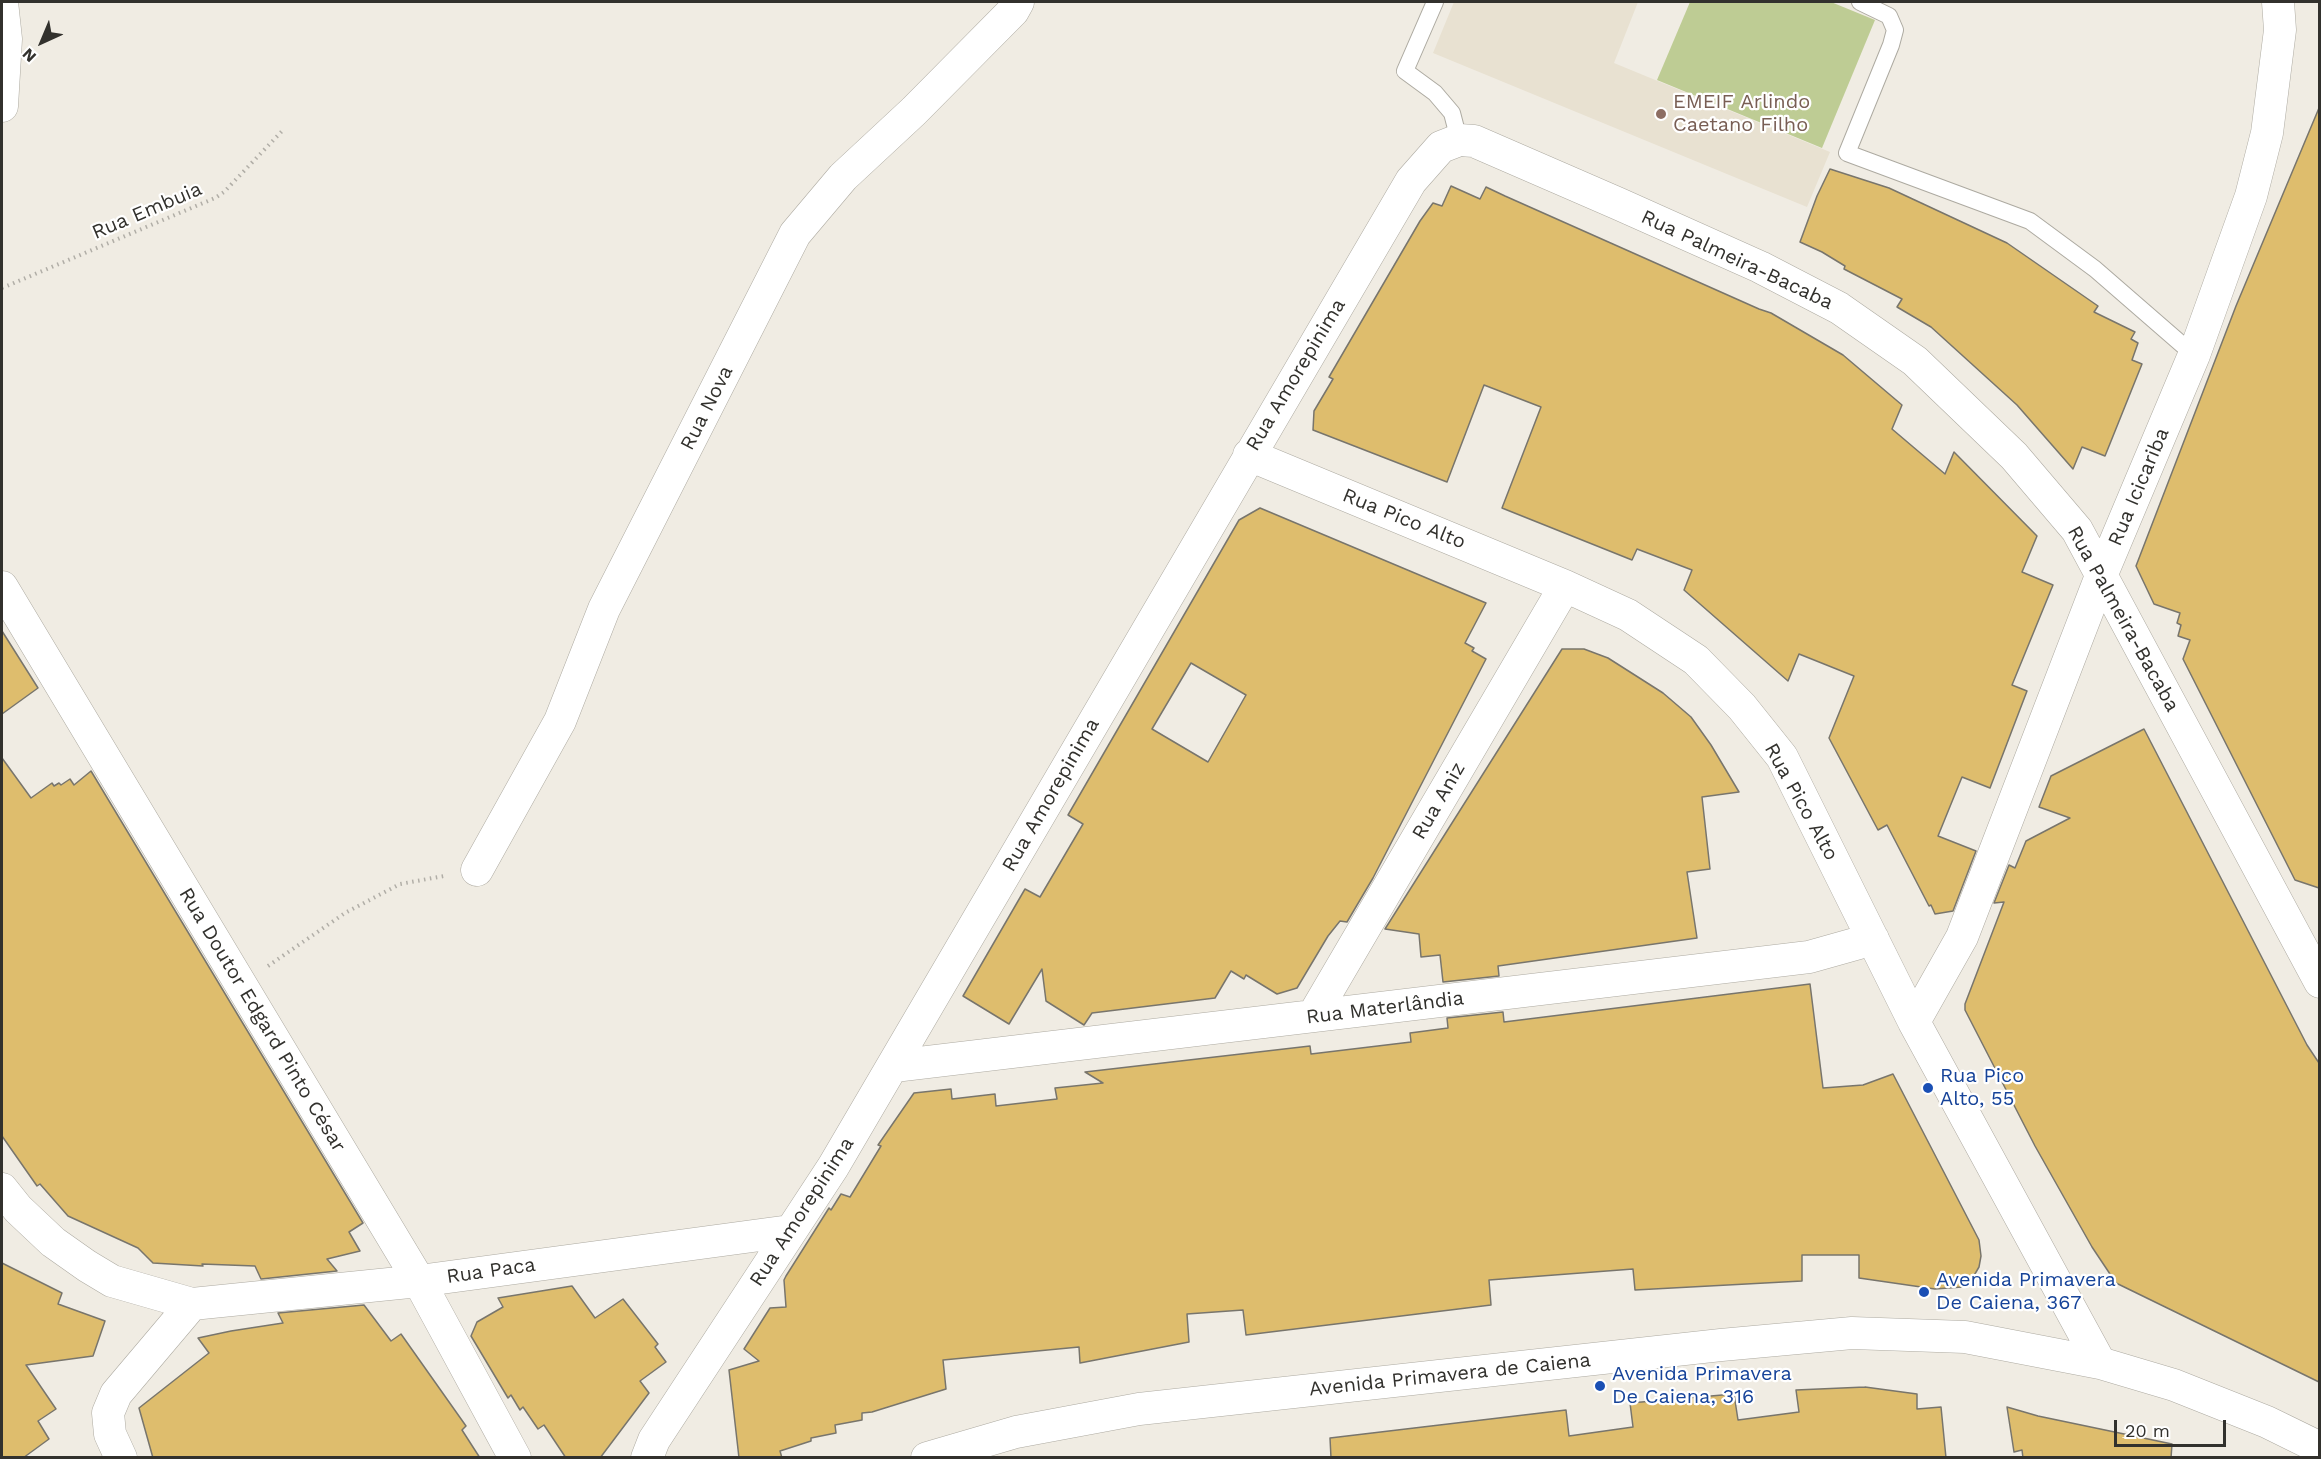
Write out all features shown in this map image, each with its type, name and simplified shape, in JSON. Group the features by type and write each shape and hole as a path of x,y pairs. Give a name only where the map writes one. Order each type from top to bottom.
{"street":[{"path":"2,2 6,39 2,105"},
{"name":"Rua Nova","path":"477,870 560,720 604,609 795,234 843,177 1013,11 1018,2"},
{"name":"Rua Icicariba","path":"1914,1022 1962,937 2101,576 2194,355 2251,196 2267,133 2280,30 2278,2"},
{"name":"Rua Amorepinima","path":"647,1458 654,1440 833,1167 894,1066 1248,455 1411,181 1441,147 1459,140"},
{"name":"Rua Palmeira-Bacaba","path":"1459,140 1474,141 1619,204 1760,267 1839,308 1915,361 2014,456 2077,530 2319,977"},
{"name":"Rua Pico Alto","path":"1248,455 1565,586 1628,615 1696,660 1742,707 1782,757 1914,1022 2100,1363"},
{"name":"Rua Aniz","path":"1313,1016 1565,586"},
{"name":"Rua Doutor Edgard Pinto César","path":"2,587 418,1281 515,1458"},
{"name":"Rua Materlândia","path":"894,1066 1809,957 1874,939"},
{"path":"2,1189 18,1209 53,1242 87,1266 112,1281 192,1304 116,1394 108,1413 110,1434 121,1458"},
{"name":"Rua Paca","path":"192,1304 418,1281 790,1231"},
{"name":"Avenida Primavera de Caiena","path":"927,1458 1016,1432 1139,1409 1710,1346 1852,1333 1965,1337 2100,1363 2174,1385 2268,1422 2319,1448"}],"lane":[{"path":"1435,2 1405,70 1435,93 1452,113 1459,140"},
{"path":"1860,2 1889,16 1895,30 1892,45 1847,153 2030,221 2095,269 2194,355"}],"path":[{"name":"Rua Embuia","path":"2,288 215,198 224,192 284,129"},
{"path":"241,985 345,913 400,884 477,870"}],"shaded area":[{"name":"EMEIF Arlindo Caetano Filho","path":"1454,2 1638,2 1614,63 1830,152 1807,207 1433,53"}],"green space":[{"path":"1690,2 1831,2 1875,20 1822,148 1657,80"}],"building":[{"path":"2319,108 2319,888 2295,880 2183,659 2190,640 2178,636 2181,625 2177,623 2180,613 2154,604 2136,566 2236,306"},
{"path":"1830,169 1889,188 2007,243 2098,306 2094,312 2135,332 2131,339 2138,343 2132,360 2142,364 2105,456 2082,447 2073,469 2017,405 1931,327 1897,307 1902,299 1844,269 1845,266 1800,242"},
{"path":"1451,186 1480,199 1486,187 1771,313 1843,355 1902,405 1892,429 1945,474 1954,452 2037,536 2022,572 2053,585 2012,685 2027,691 1990,788 1962,777 1938,836 1976,851 1953,911 1935,914 1931,905 1929,906 1887,825 1878,830 1829,738 1854,676 1799,654 1788,681 1684,590 1692,570 1637,549 1632,560 1502,508 1541,407 1484,385 1447,482 1313,430 1314,411 1333,379 1329,377 1420,221 1433,203 1442,206"},
{"path":"1260,508 1486,603 1465,643 1474,648 1472,651 1486,659 1373,878 1347,922 1340,921 1328,936 1297,988 1277,994 1246,975 1244,979 1231,971 1215,998 1092,1013 1084,1025 1046,1001 1042,969 1009,1024 963,996 1025,889 1040,897 1083,824 1068,815 1239,520","holes":["1191,663 1246,695 1208,762 1152,729"]},
{"path":"2,631 38,688 2,714"},
{"path":"1562,649 1584,649 1608,658 1663,693 1691,717 1739,792 1702,797 1710,869 1687,872 1697,938 1498,966 1499,976 1443,982 1440,955 1421,957 1419,934 1385,929"},
{"path":"2144,729 2307,1045 2319,1063 2319,1382 2116,1283 2092,1247 2035,1146 1965,1010 1965,1004 2004,902 1994,903 2009,865 2015,868 2026,841 2070,818 2039,807 2051,776"},
{"path":"2,758 31,798 52,783 54,786 59,783 61,785 70,779 74,785 91,771 363,1223 349,1232 360,1251 327,1259 337,1271 261,1279 255,1266 153,1263 138,1248 68,1216 40,1184 37,1186 2,1136"},
{"path":"1810,984 1823,1088 1863,1085 1893,1074 1979,1240 1981,1256 1979,1267 1972,1279 1962,1287 1935,1289 1859,1278 1859,1255 1802,1255 1802,1281 1635,1290 1633,1269 1489,1280 1491,1305 1246,1335 1243,1310 1187,1314 1189,1342 1080,1363 1079,1347 943,1360 946,1389 862,1413 862,1420 835,1425 836,1433 811,1438 811,1441 780,1451 782,1458 739,1458 729,1370 759,1361 744,1349 770,1308 786,1307 784,1280 786,1276 829,1208 831,1210 841,1194 850,1197 881,1146 878,1145 914,1093 951,1089 952,1099 995,1094 996,1106 1057,1099 1055,1088 1103,1083 1085,1072 1310,1046 1311,1054 1411,1042 1410,1033 1448,1028 1447,1018 1503,1012 1504,1022"},
{"path":"2,1263 62,1293 58,1304 105,1321 93,1356 26,1365 56,1409 38,1421 49,1439 23,1458 2,1458"},
{"path":"572,1286 595,1318 623,1299 658,1344 655,1347 666,1362 640,1381 649,1393 600,1458 566,1458 544,1425 538,1429 523,1407 520,1410 511,1395 508,1398 471,1336 477,1322 503,1307 498,1298"},
{"path":"364,1305 391,1341 401,1334 466,1426 462,1430 480,1458 153,1458 139,1408 209,1353 198,1338 283,1323 278,1313"},
{"path":"1865,1387 1917,1394 1917,1409 1941,1407 1946,1458 1331,1458 1330,1438 1566,1410 1569,1436 1633,1427 1630,1403 1734,1394 1738,1420 1799,1412 1796,1390"},
{"path":"2007,1407 2038,1416 2172,1444 2171,1458 2023,1458 2022,1450 2014,1452"}],"place":[{"name":"EMEIF Arlindo Caetano Filho","path":"1661,114"},
{"name":"Rua Pico Alto, 55","path":"1928,1088"},
{"name":"Avenida Primavera De Caiena, 367","path":"1924,1292"},
{"name":"Avenida Primavera De Caiena, 316","path":"1600,1386"}]}
